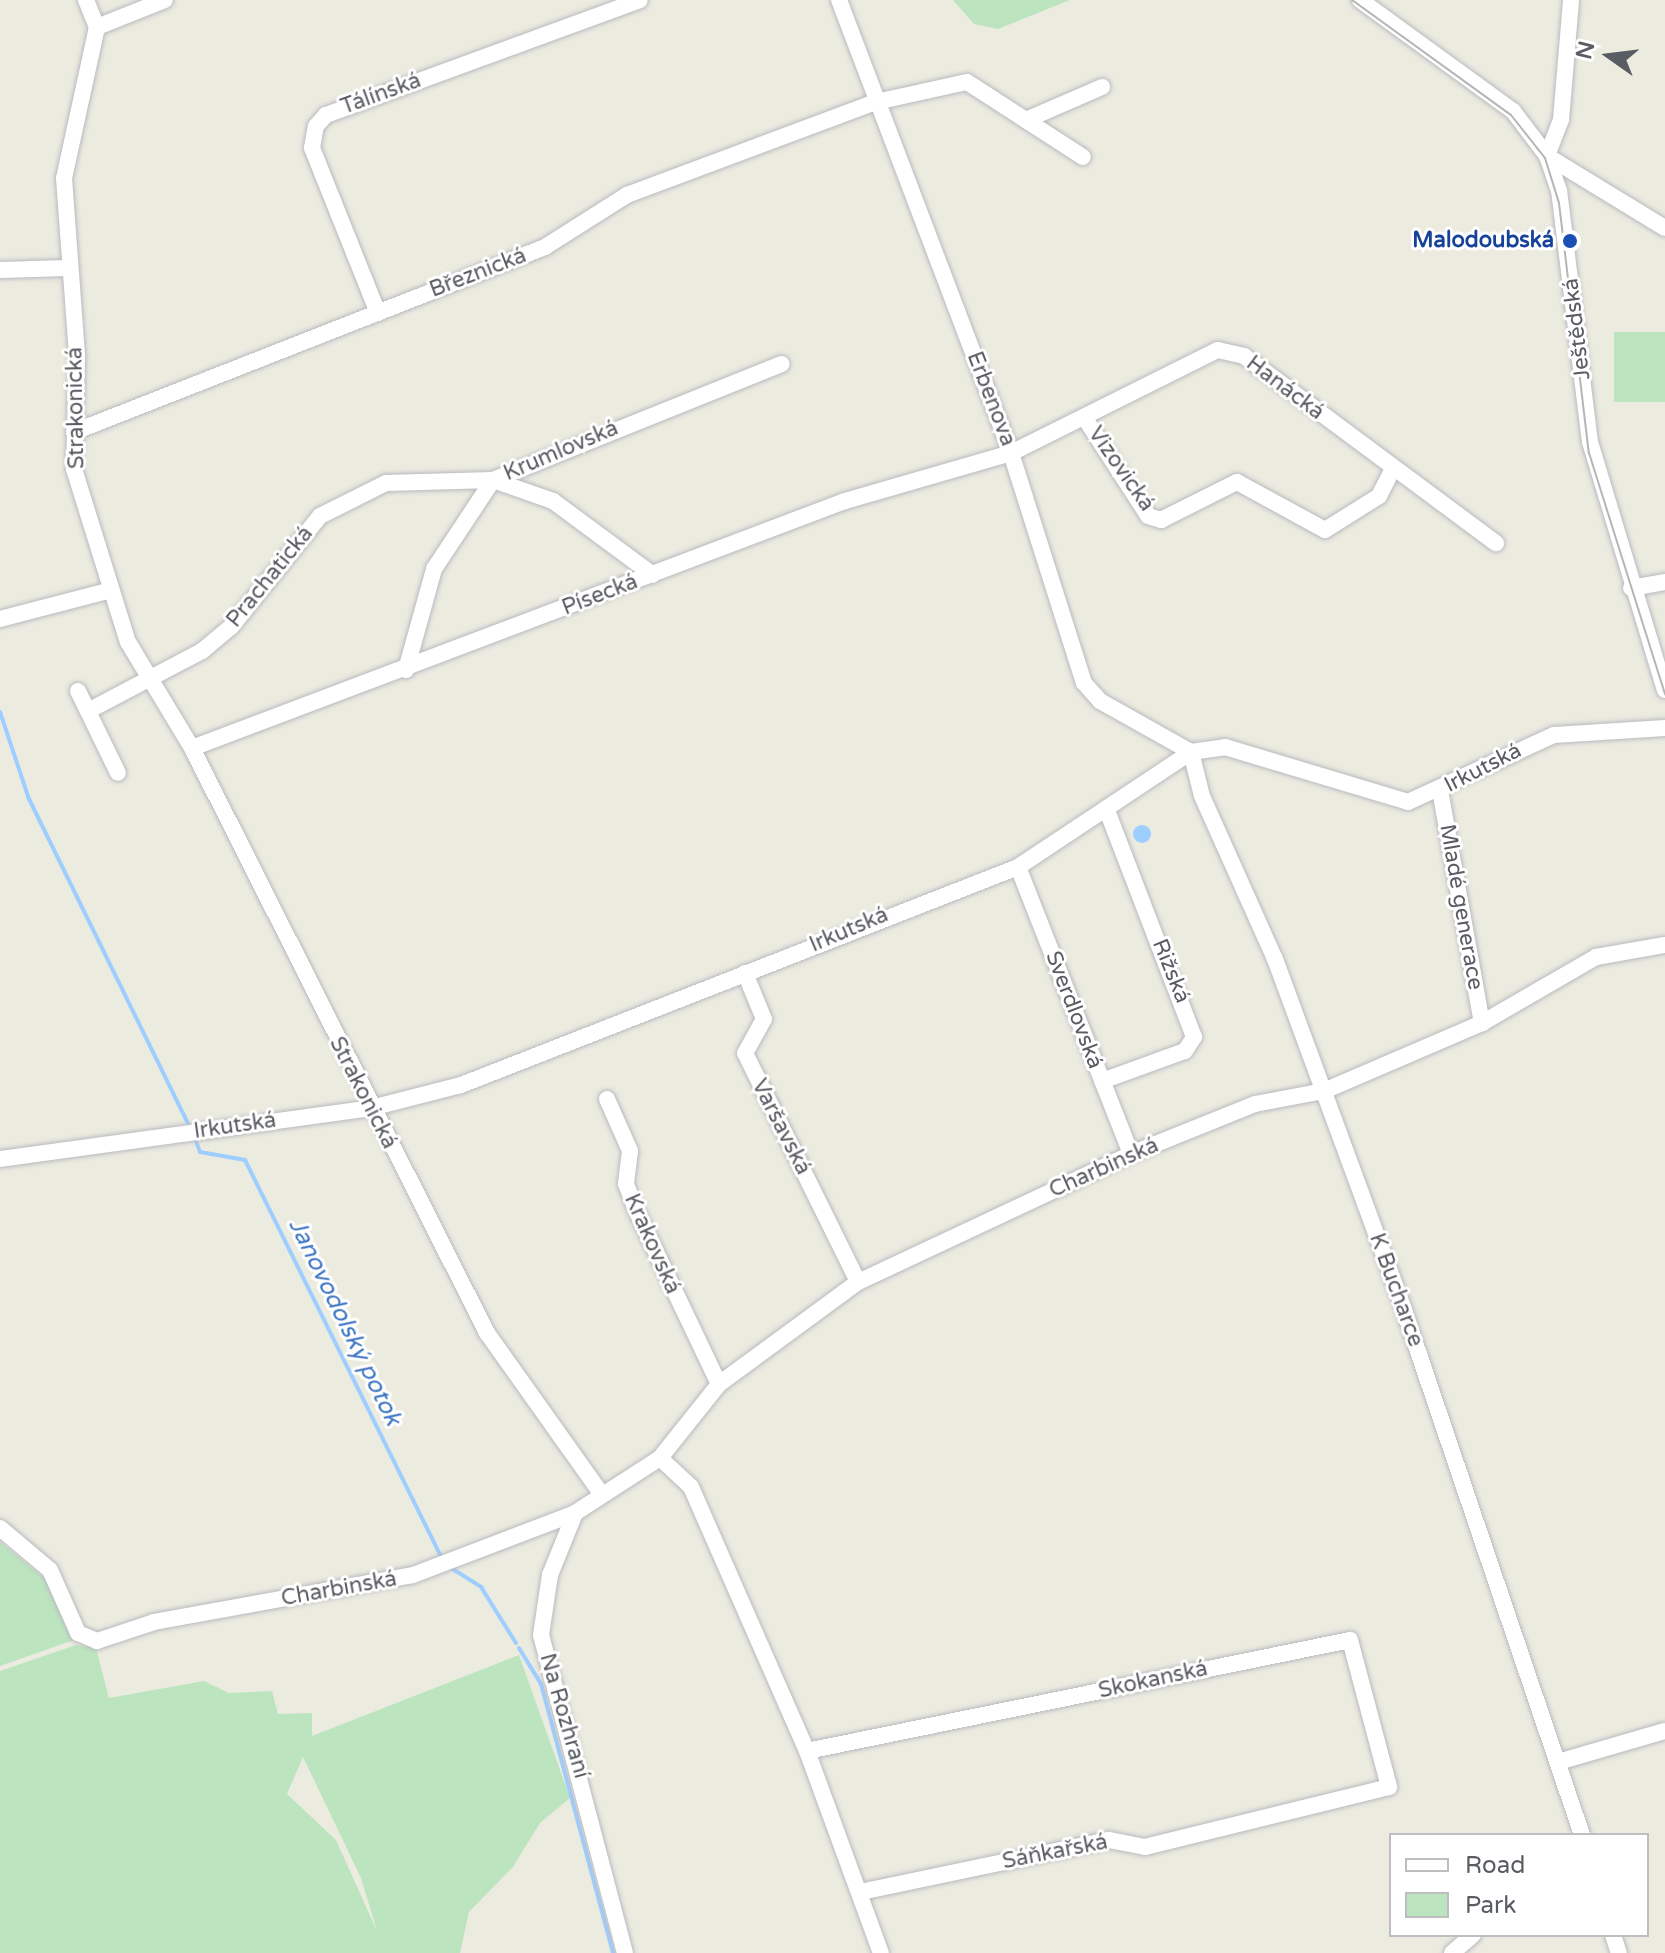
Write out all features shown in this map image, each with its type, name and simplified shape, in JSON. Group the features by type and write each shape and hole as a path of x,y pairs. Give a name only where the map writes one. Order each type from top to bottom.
{"street":[{"path":"86,0 97,27 165,0"},
{"name":"Tálínská","path":"378,313 312,148 316,126 326,115 640,0"},
{"name":"Erbenova","path":"839,0 1011,453 1084,683 1100,701 1191,752"},
{"name":"Ještědská","path":"1360,0 1513,111 1547,156 1559,190 1590,442 1631,588 1665,690"},
{"path":"1571,0 1561,120 1547,156 1665,228"},
{"name":"Strakonická","path":"97,27 64,178 74,469 111,590 151,680 192,748 487,1333 600,1492"},
{"name":"Březnická","path":"74,432 545,247 627,195 876,102 967,82 1083,157"},
{"path":"1026,120 1102,87"},
{"path":"0,270 68,268"},
{"name":"Hanácká","path":"1011,453 1086,420 1196,359 1230,352 1496,543"},
{"name":"Krumlovská","path":"406,670 434,569 493,480 782,364"},
{"name":"Vizovická","path":"1086,420 1148,516 1161,520 1237,482 1325,530 1379,496 1393,469"},
{"name":"Písecká","path":"192,748 406,670 845,501 1011,453"},
{"name":"Prachatická","path":"151,680 231,627 320,516 386,483 493,480 553,501 653,575"},
{"path":"1631,588 1665,582"},
{"path":"0,619 111,590"},
{"path":"88,711 151,680"},
{"path":"78,691 118,773"},
{"name":"Irkutská","path":"0,1159 371,1108 461,1085 1018,867 1191,752 1225,747 1408,802 1440,790 1554,735 1665,728"},
{"name":"K Bucharce","path":"1191,752 1202,796 1275,959 1324,1091 1581,1833"},
{"name":"Mladé generace","path":"1440,790 1482,1023"},
{"name":"Rižská","path":"1102,1081 1185,1051 1194,1037 1106,808"},
{"name":"Sverdlovská","path":"1018,867 1131,1154"},
{"name":"Charbinská","path":"600,1492 660,1458 719,1384 858,1282 1131,1154 1255,1104 1324,1091 1482,1023 1596,957 1665,945"},
{"name":"Varšavská","path":"745,973 764,1019 747,1037 745,1053 858,1282"},
{"name":"Krakovská","path":"607,1099 630,1151 626,1184 636,1210 719,1384"},
{"path":"660,1458 691,1487 807,1751 881,1953"},
{"name":"Na Rozhraní","path":"600,1492 575,1513 550,1575 541,1635 625,1953"},
{"name":"Charbinská","path":"0,1528 50,1570 78,1633 97,1641 154,1622 413,1575 575,1513"},
{"name":"Skokanská","path":"807,1751 1350,1640 1389,1787"},
{"path":"1558,1762 1665,1731"},
{"name":"Sáňkařská","path":"860,1892 1109,1840 1145,1847 1389,1787"},
{"path":"1452,1953 1471,1937"}],"green space":[{"path":"953,0 1070,0 998,29 974,24"},
{"path":"1614,332 1665,332 1665,402 1614,402"},
{"path":"0,1542 49,1582 77,1639 0,1666"},
{"path":"76,1645 96,1648 109,1698 204,1681 229,1693 272,1691 278,1714 312,1713 312,1736 519,1655 570,1798 540,1823 513,1867 469,1912 460,1953 0,1953 0,1671","holes":["303,1757 361,1878 377,1931 336,1840 287,1794"]}],"water":[{"path":"1142,825 1151,834 1142,843 1133,834"}],"waterway":[{"name":"Janovodolský potok","path":"0,712 29,799 188,1123"},
{"name":"Janovodolský potok","path":"194,1136 200,1152 245,1160 441,1557"},
{"name":"Janovodolský potok","path":"451,1568 481,1587 516,1643"},
{"name":"Janovodolský potok","path":"519,1648 541,1684 613,1953"}],"tram line":[{"path":"1352,0 1511,115 1545,158 1559,203 1589,453 1665,694"}],"place":[{"name":"Malodoubská","path":"1570,241"}]}
